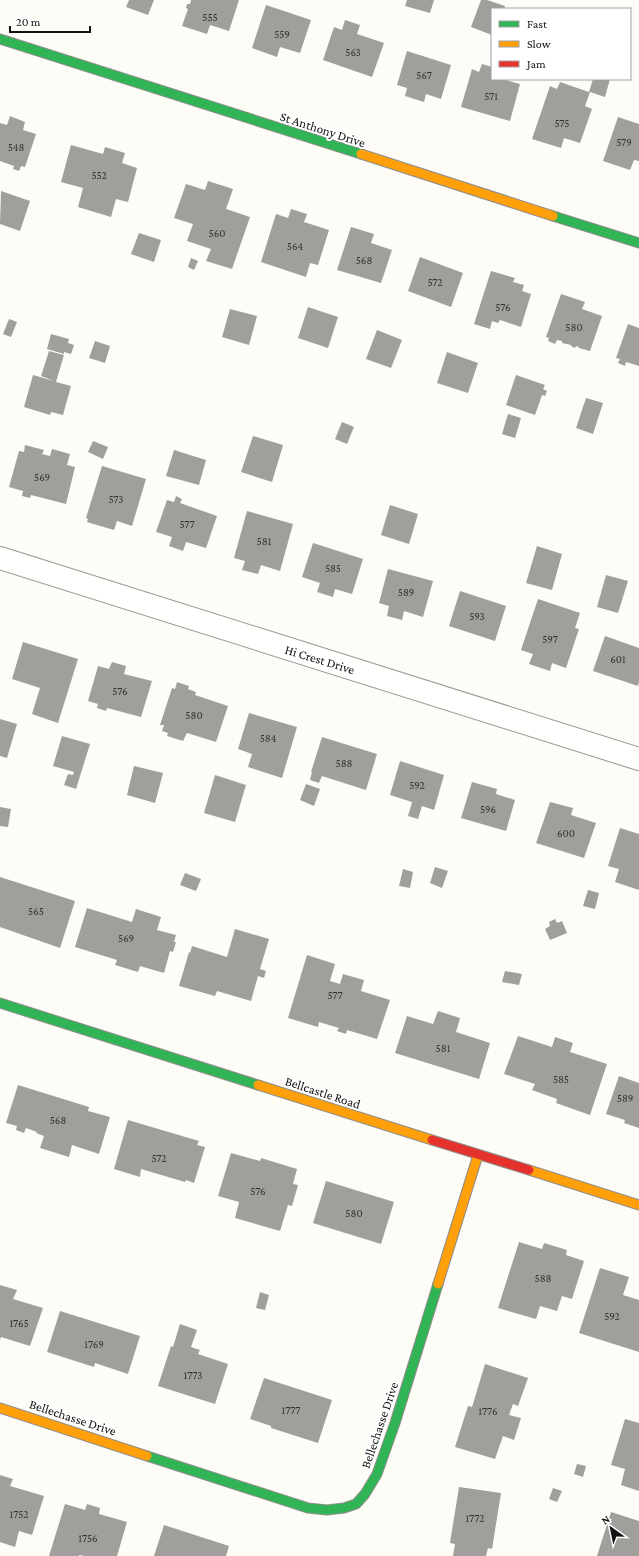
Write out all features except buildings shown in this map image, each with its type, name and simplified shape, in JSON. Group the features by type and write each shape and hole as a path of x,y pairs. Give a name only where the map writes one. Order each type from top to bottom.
{"street":[{"name":"St Anthony Drive","path":"0,39 639,243"},
{"name":"Hi Crest Drive","path":"0,558 639,759"},
{"name":"Bellcastle Road","path":"0,1003 639,1205"},
{"name":"Bellechasse Drive","path":"0,1408 308,1508 327,1510 344,1508 356,1504 365,1494 377,1474 395,1423 478,1155"}],"traffic: fast":[{"path":"0,39 361,154"},
{"path":"553,216 639,243"},
{"path":"0,1003 258,1085"},
{"path":"147,1456 308,1508 327,1510 344,1508 356,1504 365,1494 377,1474 395,1423 438,1284"}],"traffic: slow":[{"path":"361,154 553,216"},
{"path":"258,1085 432,1140"},
{"path":"438,1284 478,1155"},
{"path":"529,1170 639,1205"},
{"path":"0,1408 147,1456"}],"traffic: jam":[{"path":"432,1140 529,1170"}]}
